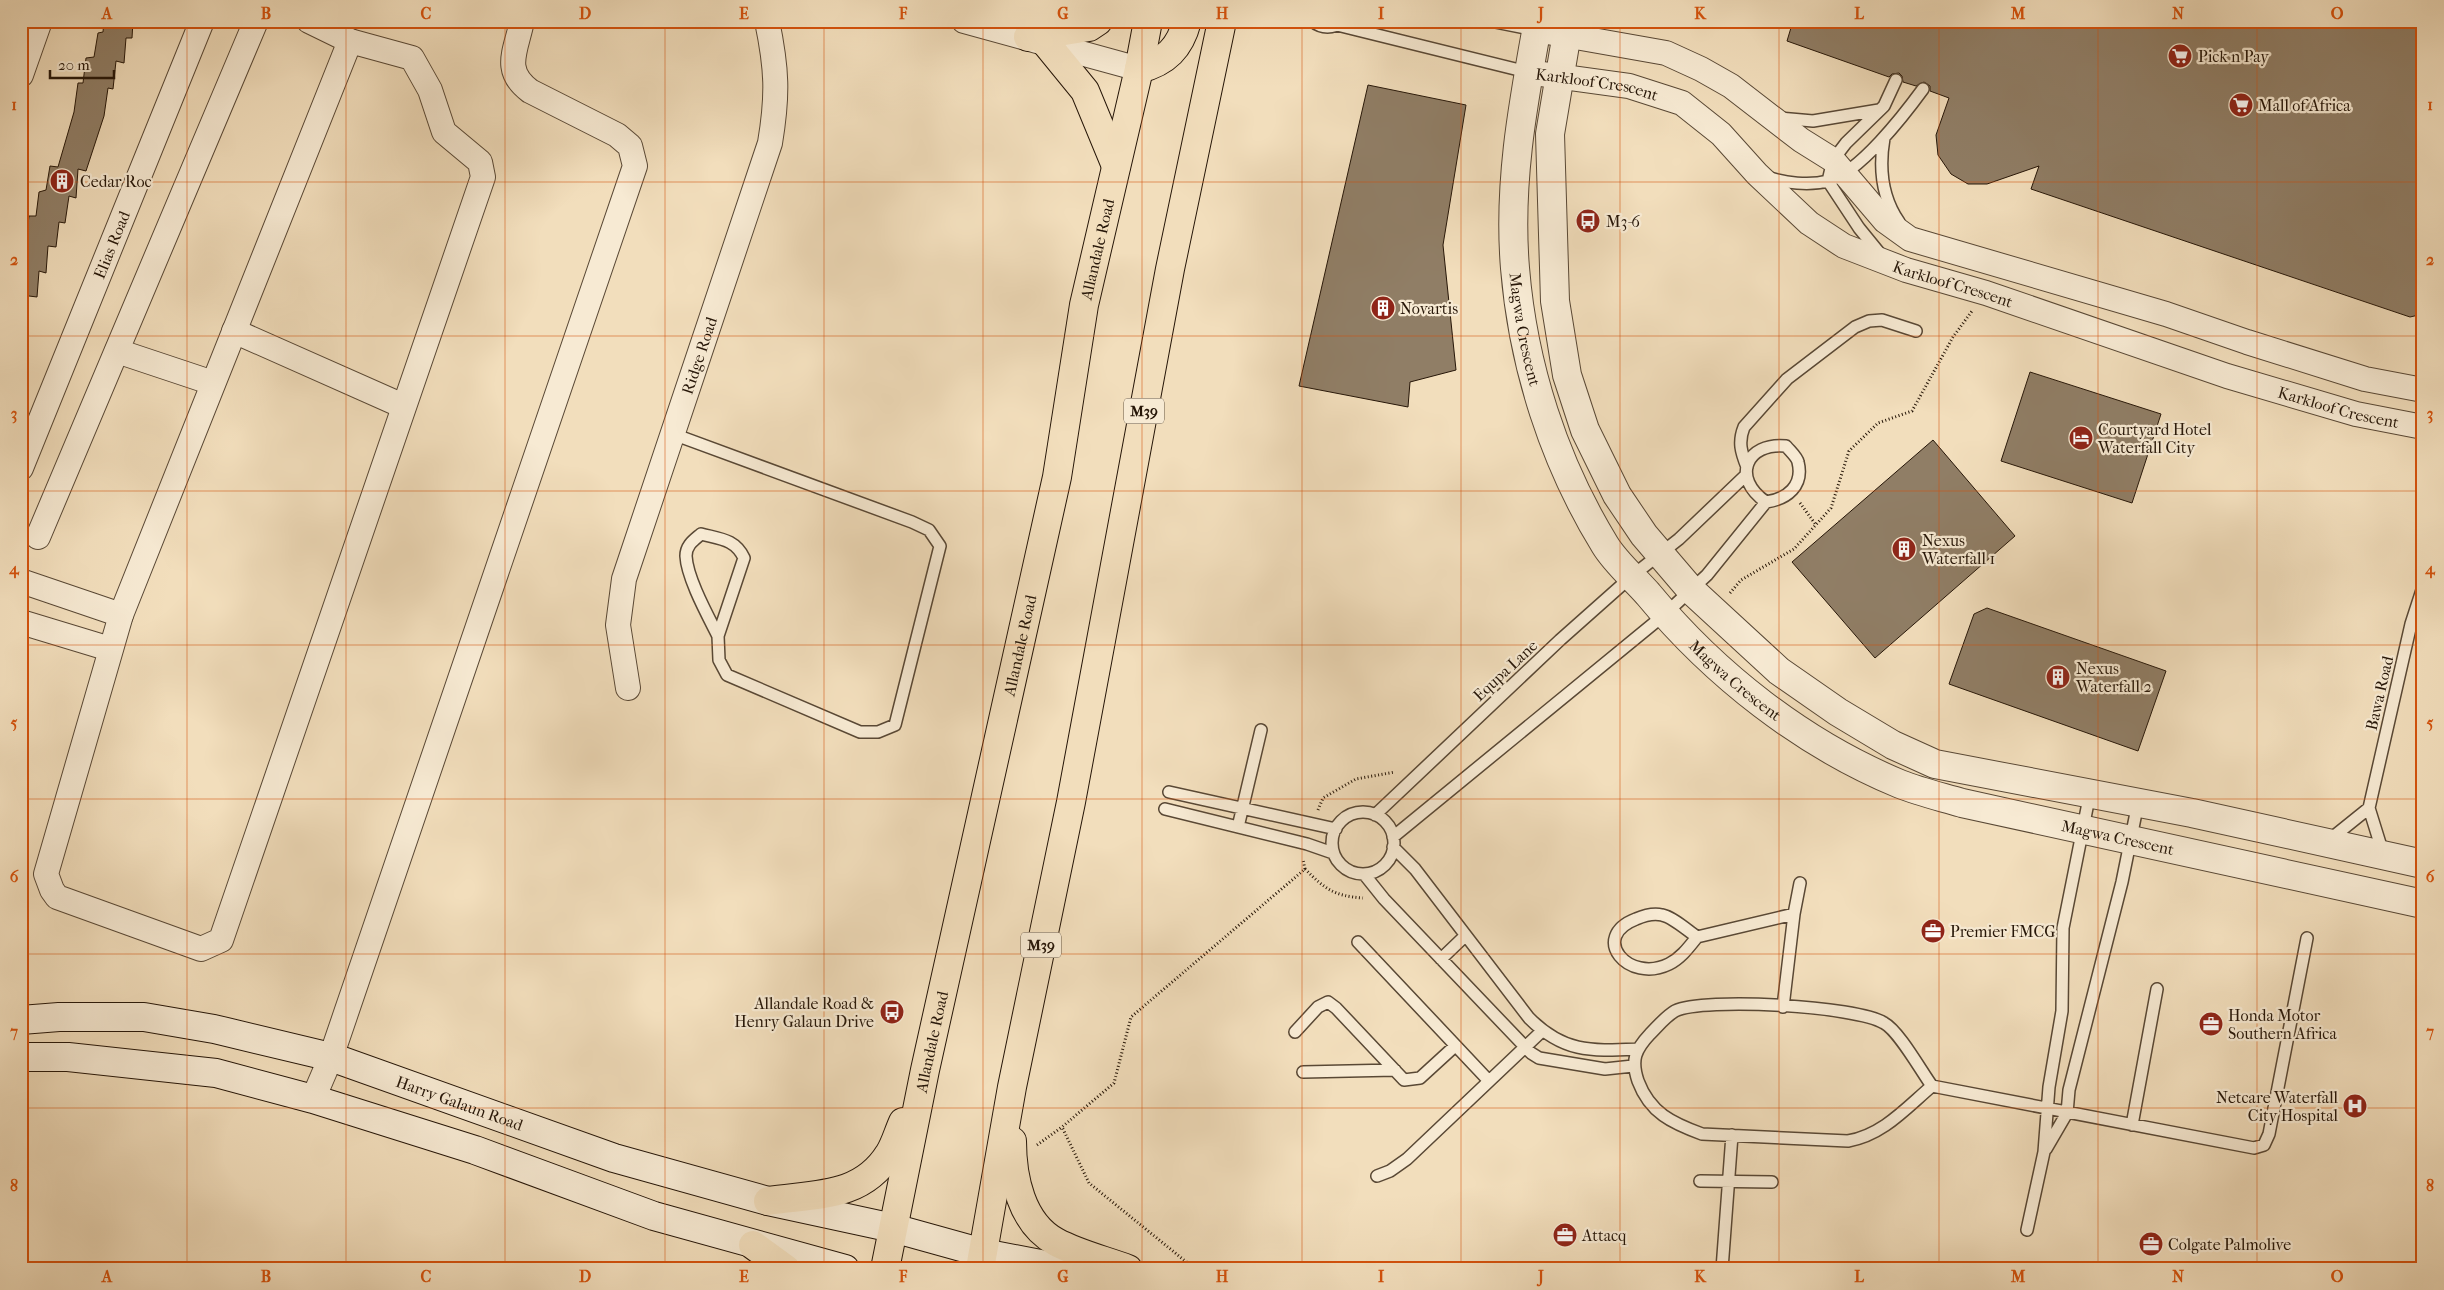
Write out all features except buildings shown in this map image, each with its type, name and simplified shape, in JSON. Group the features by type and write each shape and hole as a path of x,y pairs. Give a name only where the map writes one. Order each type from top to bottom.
{"main road":[{"path":"1098,21 1089,26 1036,40 1085,91 1116,166"},
{"name":"Allandale Road","path":"885,1269 925,1070 1057,477 1084,305 1139,69 1148,21"},
{"path":"1139,69 1156,64 1173,52 1181,40 1188,21"},
{"name":"M39","path":"981,1261 1012,1087 1071,802 1168,279 1222,21"},
{"path":"768,1201 844,1191 864,1180 889,1154 925,1070"},
{"path":"1012,1087 1012,1162 1017,1187 1025,1209 1040,1230 1054,1241 1128,1269"},
{"path":"753,1245 786,1269"}],"street":[{"path":"21,75 40,21"},
{"name":"Elias Road","path":"21,468 202,21"},
{"path":"38,537 256,21"},
{"path":"309,21 350,40 412,58 430,90 444,132 480,162 483,177 221,940 201,949 57,897 46,874 121,615 350,40"},
{"path":"313,1099 331,1057 635,166 630,146 618,135 530,91 518,82 512,68 522,21"},
{"name":"Ridge Road","path":"628,688 618,625 624,580 770,144 776,103 775,61 767,21"},
{"path":"964,21 1139,69"},
{"name":"Karkloof Crescent","path":"1537,26 1568,28 1666,53 1731,86 1835,172 1886,222 1910,239 2166,314 2365,379 2423,390"},
{"name":"Magwa Crescent","path":"1537,26 1527,72 1516,151 1513,210 1515,268 1524,343 1546,423 1574,490 1607,548 1664,615 1696,647 1787,723 1854,762 1902,785 1954,800 2423,904"},
{"name":"Magwa Crescent","path":"1568,28 1550,134 1551,218 1556,301 1566,375 1585,430 1617,495 1644,535 1691,590 1779,671 1838,712 1893,745 1935,764 2090,793 2423,864"},
{"name":"Karkloof Crescent","path":"1527,72 1629,86 1682,103 1721,134 1757,174 1809,223 1844,246 2227,376 2356,414 2423,427"},
{"path":"234,331 403,406"},
{"path":"117,351 213,383"},
{"path":"21,582 121,615"},
{"path":"21,622 110,649"},
{"name":"Harry Galaun Road","path":"21,1020 59,1016 144,1017 214,1030 331,1057 614,1158 768,1201 893,1228 981,1261 1066,1269"},
{"path":"21,1057 68,1057 216,1073 313,1099 475,1150 654,1216 845,1269"}],"lane":[{"path":"1312,21 1323,28 1340,23 1527,72"},
{"path":"1490,21 1537,26"},
{"path":"1887,262 1859,228 1835,172 1846,143 1888,100 1896,80"},
{"path":"1757,174 1772,179 1804,184 1835,172 1884,138 1923,89"},
{"path":"1770,117 1813,121 1879,110"},
{"path":"1884,138 1880,160 1883,188 1892,211 1910,239"},
{"path":"1746,471 1754,454 1771,445 1786,446 1798,461 1800,479 1792,492 1780,500 1766,502 1754,494 1746,471 1740,447 1740,436 1744,427 1787,379 1855,327 1869,321 1882,320 1916,331"},
{"path":"673,434 912,522 929,530 940,546 895,725 878,732 860,732 727,675 719,660 718,636 744,558 740,548 732,542 701,534 690,543 686,555 696,593 718,636"},
{"name":"Equpa Lane","path":"1375,815 1560,640 1632,576 1679,539 1746,471"},
{"path":"1638,1049 1607,1050 1574,1047 1554,1039 1542,1031 1529,1018 1393,842 1386,824 1375,815 1355,813 1346,817 1336,829 1331,844 1338,862 1345,869 1364,874 1374,872 1384,866 1390,857 1393,842 1664,615 1691,590 1707,574 1766,502"},
{"name":"Bawa Road","path":"2369,808 2411,624 2423,587"},
{"path":"1238,827 1261,730"},
{"path":"1169,792 1336,829"},
{"path":"2027,1230 2044,1152 2047,1108 2062,1011 2064,928 2090,793"},
{"path":"2044,1152 2067,1113 2069,1090 2122,882 2138,803"},
{"path":"2326,842 2369,808 2383,855"},
{"path":"1165,810 1307,844 1333,853"},
{"path":"1364,874 1384,898 1524,1047 1539,1058 1605,1069 1633,1066"},
{"path":"1783,1007 1794,914 1800,883"},
{"path":"1698,938 1663,914 1640,917 1626,923 1618,930 1614,939 1616,949 1623,960 1642,970 1656,969 1671,963 1698,938 1794,914"},
{"path":"1441,959 1465,936"},
{"path":"1932,1086 1885,1126 1865,1138 1848,1141 1702,1134 1681,1126 1658,1112 1646,1100 1633,1066 1638,1049 1666,1017 1689,1006 1734,1004 1869,1015 1886,1024 1932,1086 2254,1148 2264,1145 2269,1134 2307,938"},
{"path":"1358,942 1488,1081"},
{"path":"2132,1125 2157,990"},
{"path":"1295,1032 1318,1007 1328,1002 1336,1008 1404,1080 1420,1078 1455,1046"},
{"path":"1377,1176 1390,1172 1407,1159 1542,1031"},
{"path":"1303,1072 1395,1070"},
{"path":"1722,1269 1732,1135"},
{"path":"1700,1181 1772,1182"}],"path":[{"path":"1726,598 1741,580 1794,549 1831,508 1849,451 1878,423 1912,411 1953,337 1986,294"},
{"path":"1792,492 1816,525"},
{"path":"1312,825 1323,798 1356,779 1392,774 1400,768"},
{"path":"1307,844 1303,858 1306,869 1324,888 1336,894 1349,897 1384,898"},
{"path":"1194,1269 1089,1183 1062,1127 1114,1083 1131,1017 1306,869"}],"place":[{"name":"Pick n Pay","path":"2180,56"},
{"name":"Mall of Africa","path":"2241,105"},
{"name":"Cedar Roc","path":"62,181"},
{"name":"M3-6","path":"1588,221"},
{"name":"Novartis","path":"1383,308"},
{"name":"Courtyard Hotel Waterfall City","path":"2081,438"},
{"name":"Nexus Waterfall 1","path":"1904,549"},
{"name":"Nexus Waterfall 2","path":"2058,677"},
{"name":"Premier FMCG","path":"1933,931"},
{"name":"Allandale Road & Henry Galaun Drive","path":"892,1012"},
{"name":"Honda Motor Southern Africa","path":"2211,1024"},
{"name":"Netcare Waterfall City Hospital","path":"2355,1106"},
{"name":"Attacq","path":"1565,1235"},
{"name":"Colgate Palmolive","path":"2151,1244"}]}
